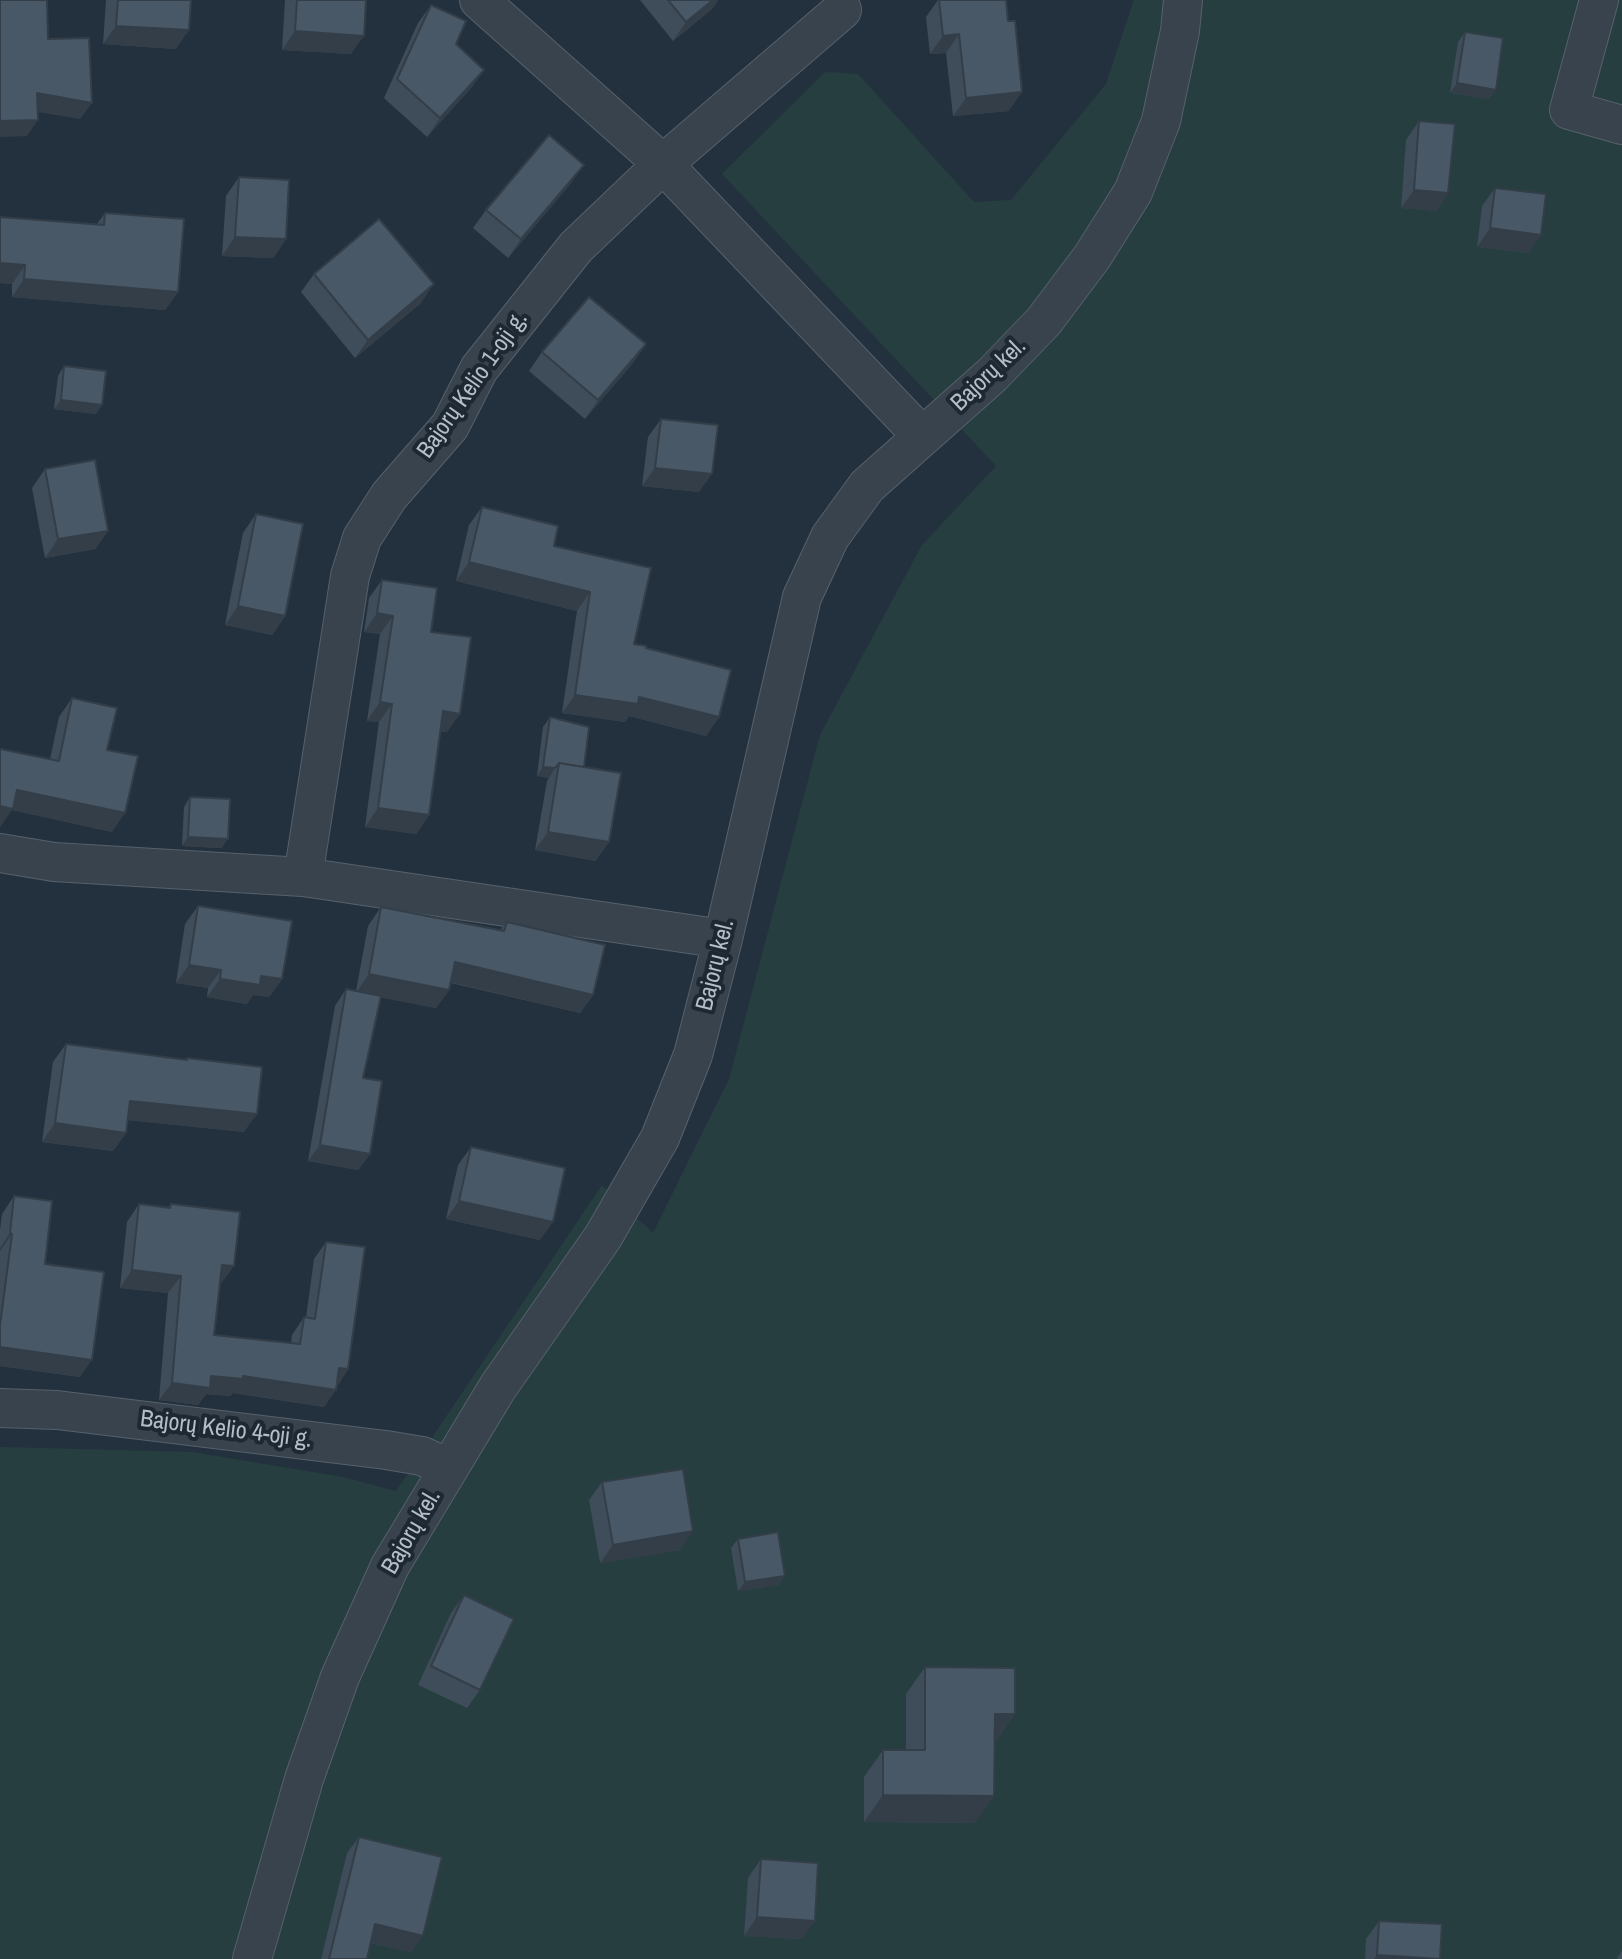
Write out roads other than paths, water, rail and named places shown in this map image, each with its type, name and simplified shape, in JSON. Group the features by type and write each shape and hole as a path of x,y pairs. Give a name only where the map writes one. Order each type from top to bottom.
{"street":[{"path":"479,0 663,164 922,436"},
{"name":"Bajorų kel.","path":"252,1959 304,1779 340,1677 390,1566 498,1387 595,1249 660,1138 693,1055 802,597 830,537 867,486 992,375 1044,321 1092,257 1133,192 1161,121 1180,31 1183,0"},
{"path":"1599,0 1569,110 1622,125"},
{"name":"Bajorų Kelio 1-oji g.","path":"303,877 350,576 362,538 389,496 450,426 479,369 576,247 663,164 842,10"},
{"path":"0,853 54,862 303,877 723,939"},
{"name":"Bajorų Kelio 4-oji g.","path":"0,1408 57,1410 373,1448 422,1456 448,1468"}]}
